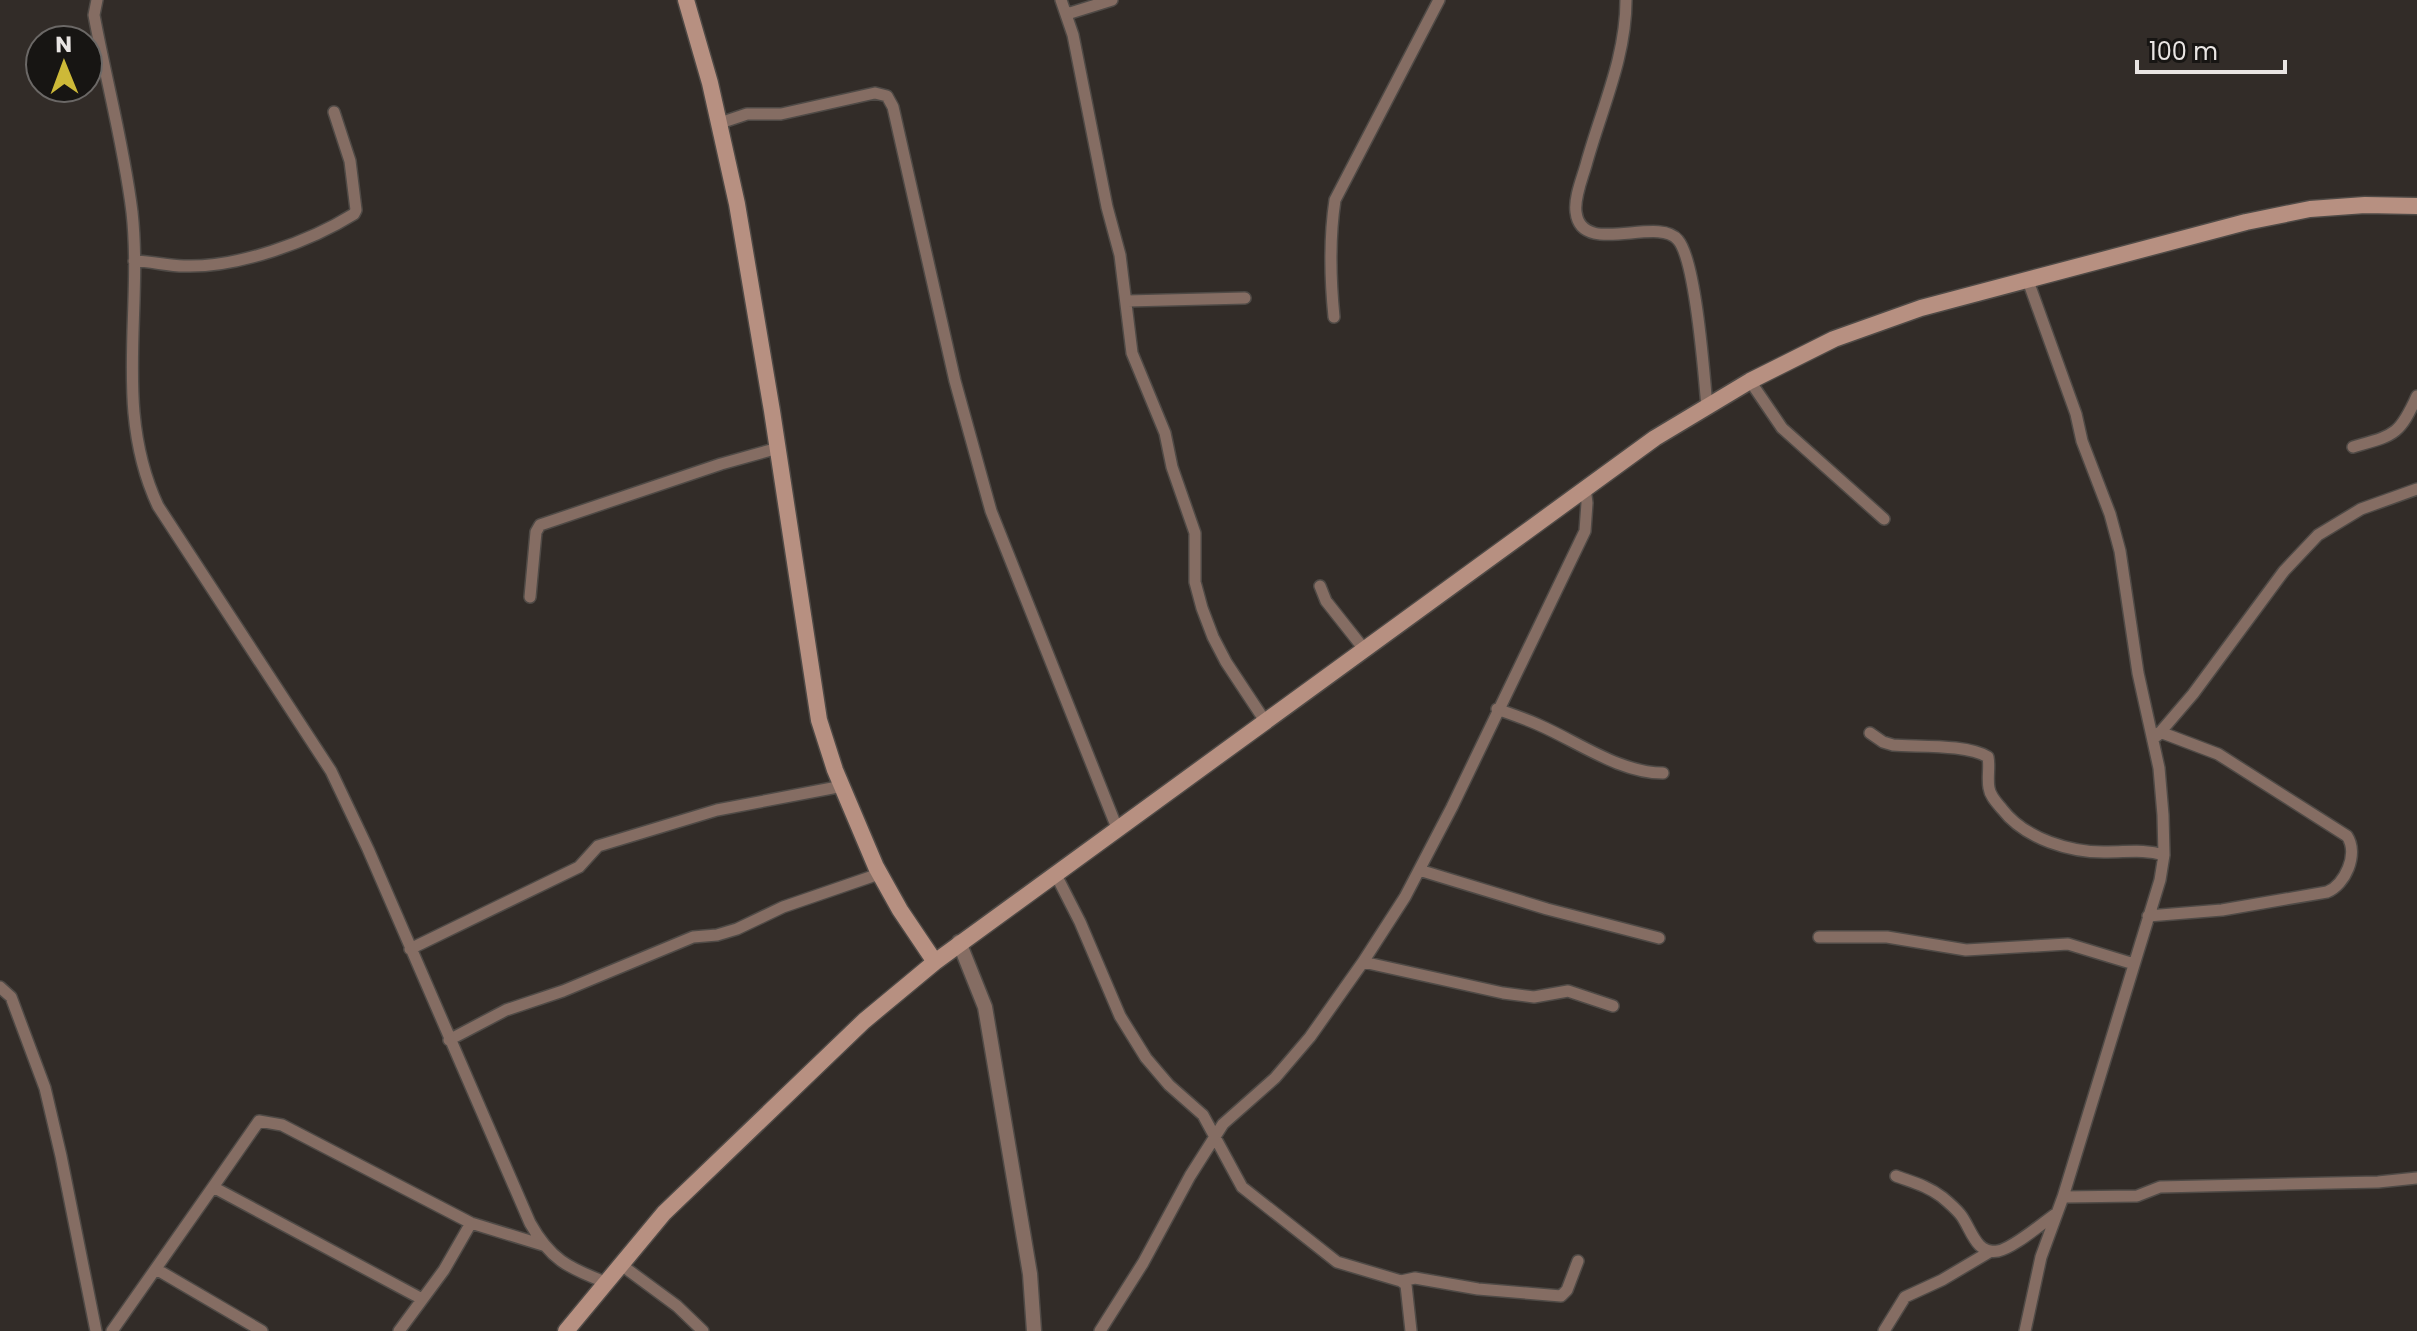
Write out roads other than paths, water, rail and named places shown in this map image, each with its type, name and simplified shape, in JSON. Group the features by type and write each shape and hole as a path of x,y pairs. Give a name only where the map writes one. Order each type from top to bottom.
{"main road":[{"path":"686,0 720,123 737,204 819,720 856,823 879,874 935,962"},
{"path":"566,1331 675,1202 864,1021 959,942 1655,438 1750,381 1834,339 1921,308 2246,222 2310,209 2365,205 2417,206"}],"street":[{"path":"96,0 94,15 132,212 132,413 145,477 158,506 331,771 368,849 530,1223 543,1245 560,1262 605,1282"},
{"path":"1061,0 1067,14 1120,255 1132,353 1165,433 1172,467 1195,533 1195,582 1202,608 1226,662 1265,721"},
{"path":"1067,14 1112,0"},
{"path":"1334,317 1330,271 1335,200 1439,0"},
{"path":"1626,0 1623,48 1575,210 1579,223 1592,232 1623,236 1652,230 1667,232 1678,240 1692,283 1707,407"},
{"path":"720,123 747,114 781,114 875,93 887,96 893,107 955,381 991,511 1117,828"},
{"path":"134,261 182,266 240,259 308,238 354,214 350,161 334,112"},
{"path":"2025,1331 2041,1257 2063,1197 2160,880 2164,855 2157,736 2138,673 2120,551 2110,514 2082,441 2076,414 2027,278"},
{"path":"1127,301 1245,298"},
{"path":"1750,381 1782,428 1884,519"},
{"path":"2353,447 2397,432 2417,396"},
{"path":"530,597 536,532 540,525 778,448"},
{"path":"1100,1331 1143,1263 1215,1135 1223,1124 1275,1078 1310,1037 1363,962 1419,870 1585,531 1585,488"},
{"path":"2157,736 2193,694 2284,571 2318,535 2361,509 2417,489"},
{"path":"1320,586 1326,601 1364,649"},
{"path":"1497,709 1539,724 1629,767 1647,773 1663,773"},
{"path":"1870,733 1893,745 1963,749 1985,754 1988,757 1989,789 1994,799 2015,824 2030,834 2083,850 2107,853 2136,850 2164,855"},
{"path":"2148,916 2222,910 2327,892 2342,882 2352,852 2347,836 2218,754 2157,736"},
{"path":"410,949 579,867 598,846 717,810 843,786"},
{"path":"1419,870 1547,909 1659,938"},
{"path":"1055,873 1080,922 1120,1016 1146,1058 1169,1085 1203,1115 1242,1187 1337,1262 1406,1285 1411,1331"},
{"path":"449,1040 506,1010 563,991 682,941 737,929 771,912 879,874"},
{"path":"1819,937 1887,937 1966,950 2068,944 2134,964"},
{"path":"959,942 985,1007 1030,1274 1034,1331"},
{"path":"1363,962 1521,996 1568,991 1613,1006"},
{"path":"0,987 11,997 45,1088 96,1331"},
{"path":"112,1331 259,1121 282,1125 471,1223 543,1245"},
{"path":"1896,1176 1931,1189 1945,1199 1961,1215 1976,1242 1991,1251"},
{"path":"2063,1197 2137,1196 2160,1187 2378,1182 2417,1178"},
{"path":"213,1187 422,1299"},
{"path":"1884,1331 1905,1297 1942,1280 1991,1251 1999,1251 2013,1244 2057,1213"},
{"path":"399,1331 444,1270 471,1223"},
{"path":"1401,1281 1415,1278 1478,1289 1561,1296 1567,1290 1578,1261"},
{"path":"620,1264 677,1306 703,1331"},
{"path":"156,1269 262,1331"}]}
